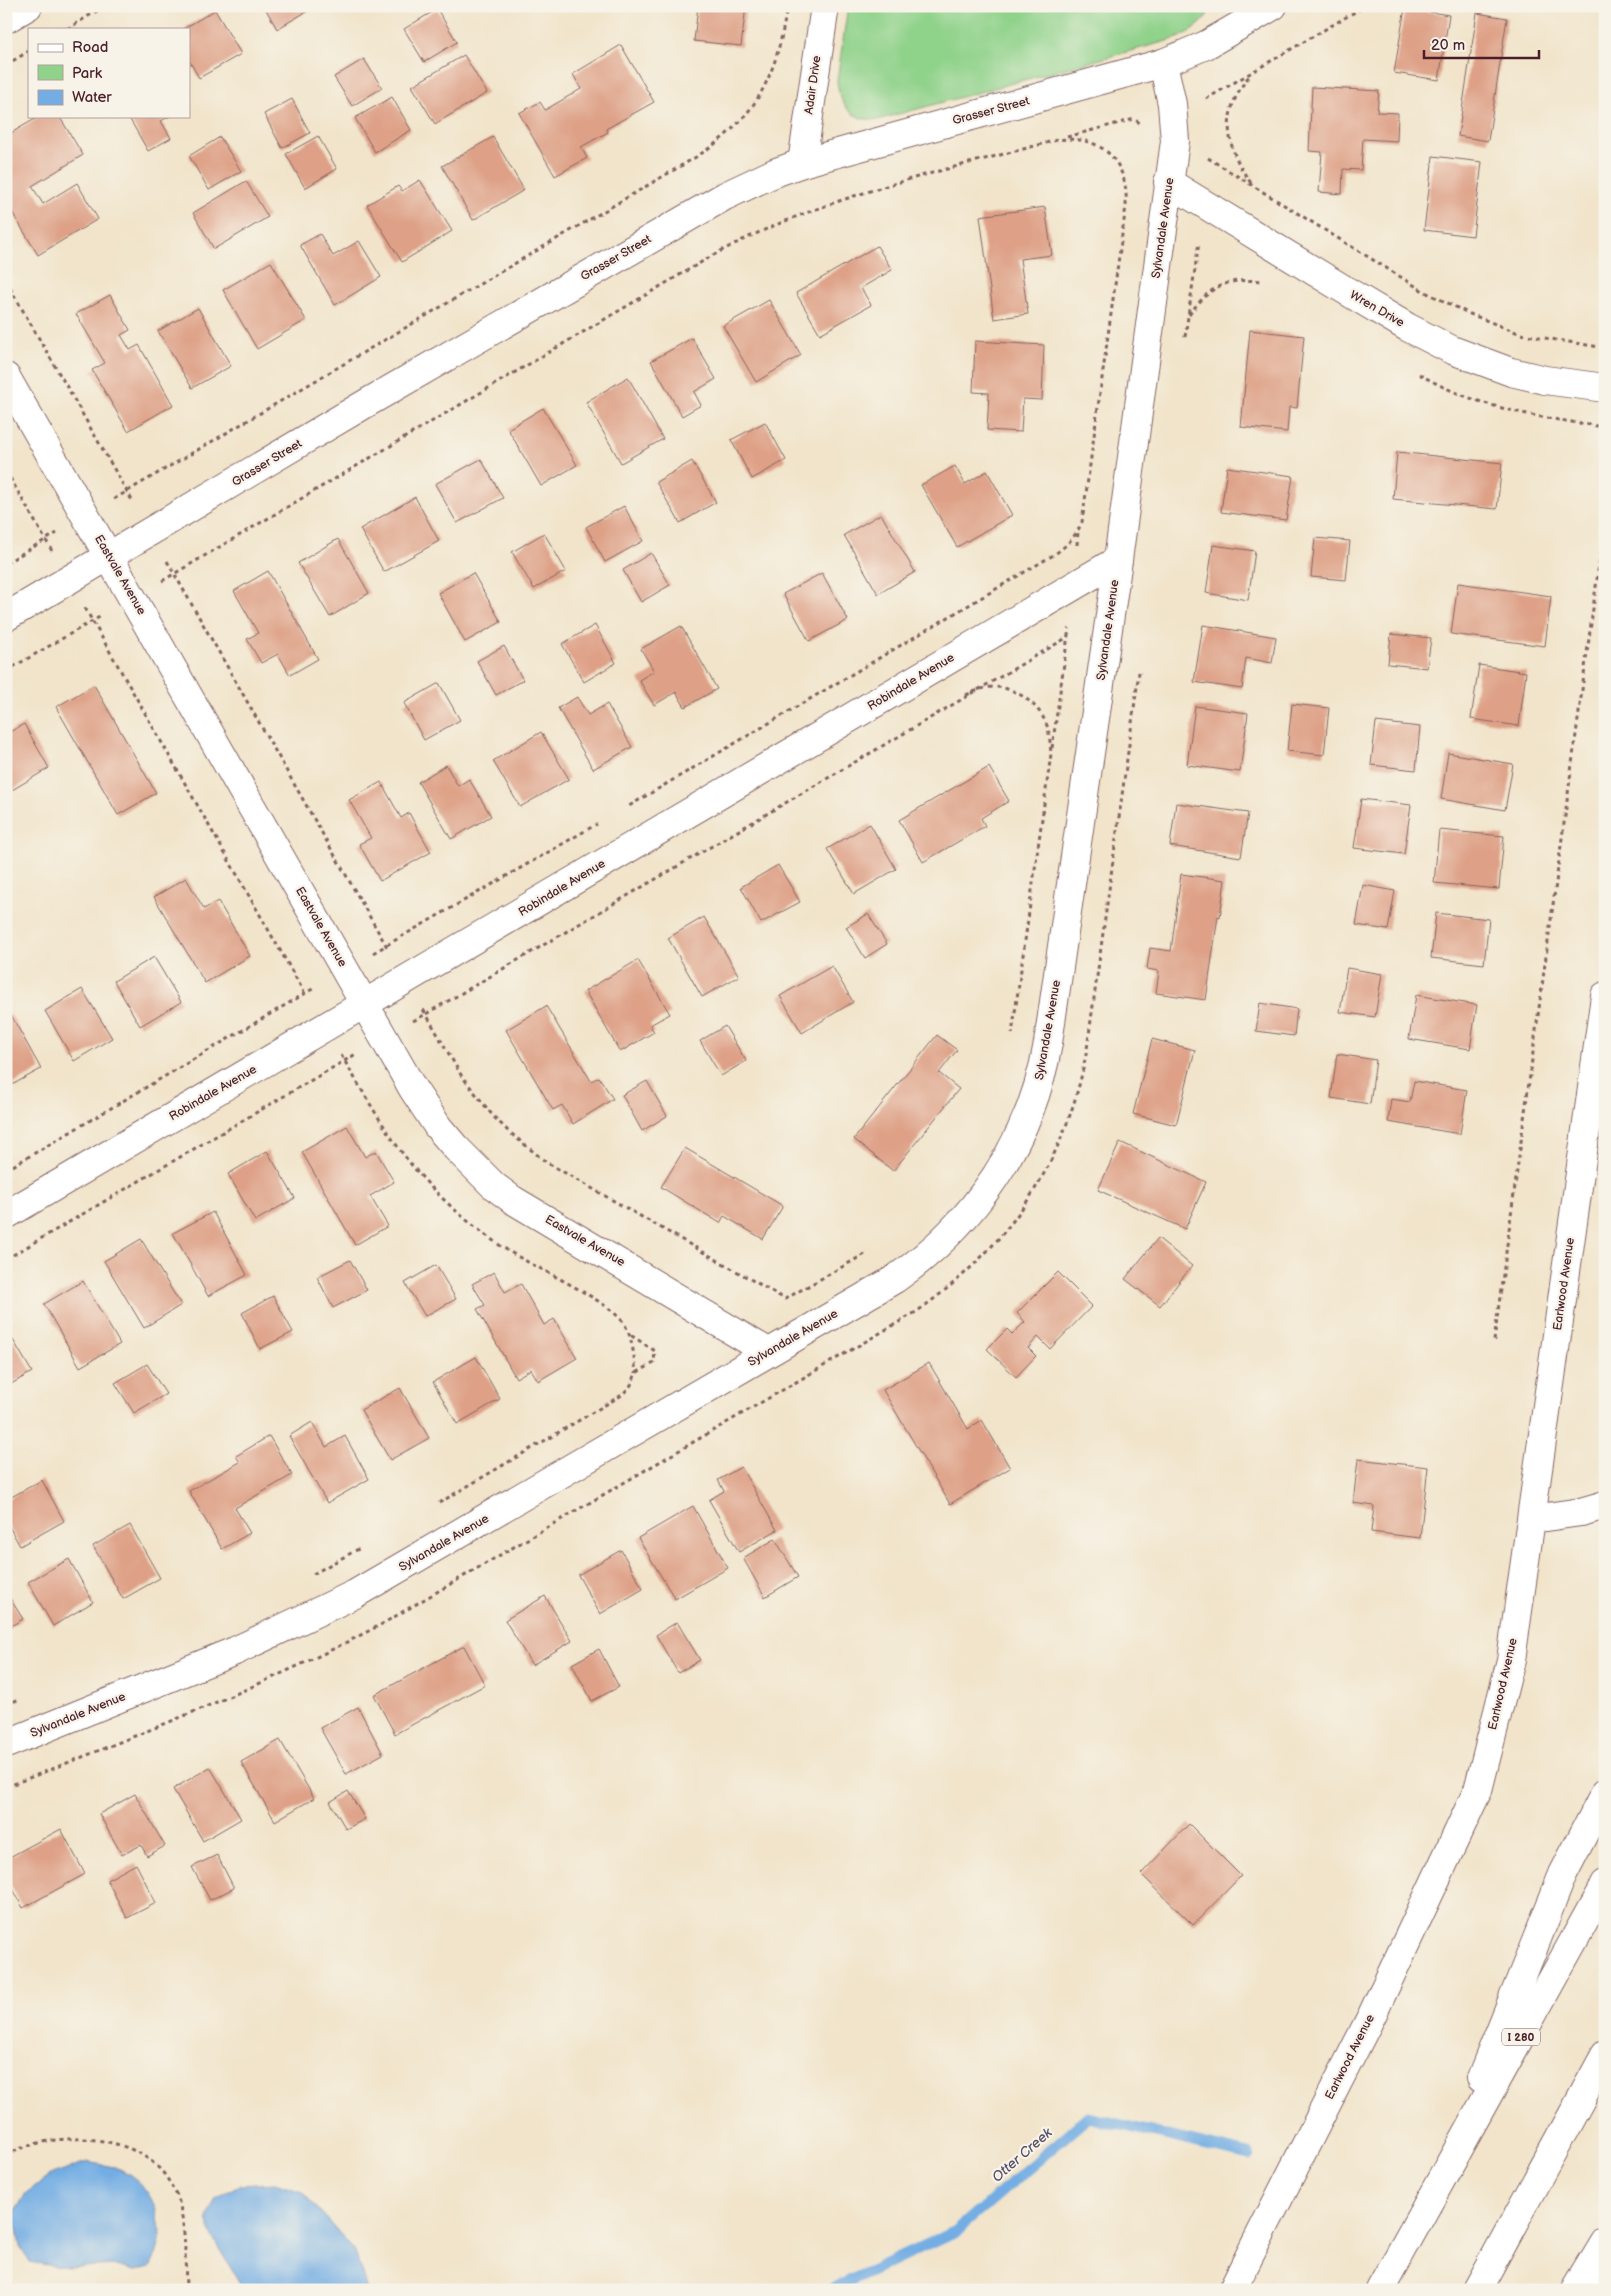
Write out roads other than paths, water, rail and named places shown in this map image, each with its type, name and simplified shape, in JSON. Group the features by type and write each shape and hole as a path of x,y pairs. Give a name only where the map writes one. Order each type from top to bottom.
{"main road":[{"path":"6,19 28,6"},
{"name":"Adair Drive","path":"802,163 825,6"},
{"name":"Grasser Street","path":"6,617 494,329 725,196 774,173 802,163 1163,63 1206,45 1262,9"},
{"name":"Sylvandale Avenue","path":"6,1744 218,1658 354,1594 895,1279 930,1253 975,1205 990,1185 1015,1144 1032,1107 1044,1066 1048,1043 1118,560 1175,141 1172,109 1163,63"},
{"name":"Wren Drive","path":"1168,182 1352,295 1407,327 1452,350 1511,372 1545,380 1605,388"},
{"name":"Eastvale Avenue","path":"6,376 384,1038 438,1127 494,1186 513,1200 768,1352"},
{"name":"Robindale Avenue","path":"6,1215 1118,560"},
{"name":"Earlwood Avenue","path":"1232,2290 1372,2015 1478,1790 1511,1660 1605,996"},
{"path":"1532,1519 1581,1512 1605,1505"},
{"path":"1436,2190 1563,1874 1605,1793"},
{"name":"I 280","path":"1380,2290 1605,1884"},
{"path":"1477,2290 1605,2055"},
{"path":"1576,2290 1605,2242"},
{"path":"1600,2290 1605,2280"}],"water":[{"path":"87,2162 114,2167 126,2172 136,2179 151,2199 156,2211 160,2236 157,2251 150,2267 135,2271 112,2265 67,2268 29,2262 20,2246 14,2214 26,2193 52,2174"},
{"path":"275,2183 302,2192 329,2221 355,2252 367,2290 244,2290 212,2237 207,2218 216,2198 239,2185"}],"waterway":[{"name":"Otter Creek","path":"830,2290 956,2231 1088,2117 1249,2155"}]}
